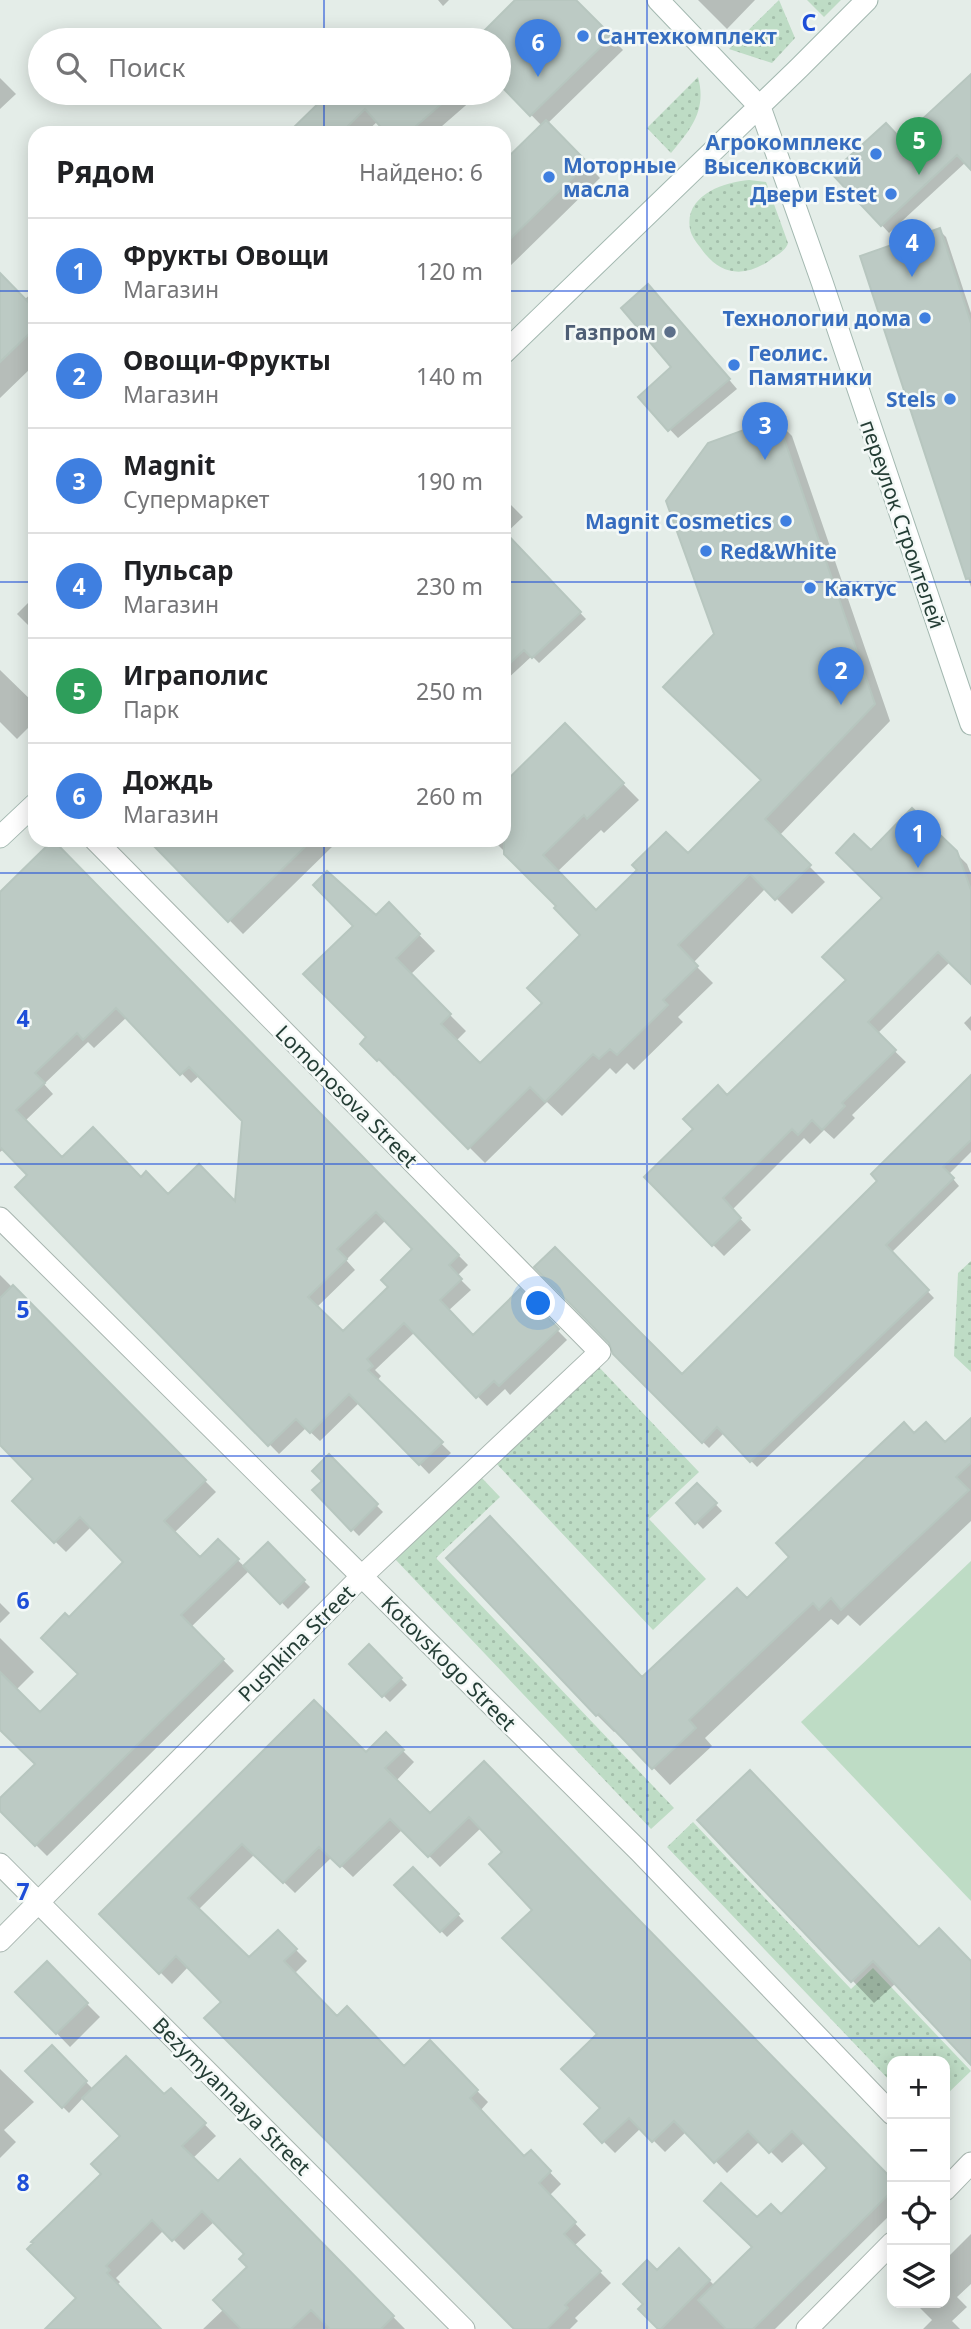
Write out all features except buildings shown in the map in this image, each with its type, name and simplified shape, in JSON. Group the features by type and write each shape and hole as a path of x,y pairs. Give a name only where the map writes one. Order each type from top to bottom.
{"street":[{"name":"переулок Строителей","path":"658,0 760,107 971,724"},
{"path":"511,346 867,0"},
{"path":"0,837 28,811"},
{"name":"Lomonosova Street","path":"102,847 600,1352"},
{"name":"Kotovskogo Street","path":"0,1218 639,1851 887,2108"},
{"name":"Pushkina Street","path":"0,1941 362,1576 600,1352"},
{"name":"Bezymyannaya Street","path":"0,1864 464,2329"},
{"path":"950,2178 971,2163"},
{"path":"807,2329 890,2245"}],"green space":[{"path":"779,0 795,38 772,63 729,49"},
{"path":"807,0 841,0 824,17"},
{"path":"698,77 699,109 691,127 671,153 647,128"},
{"path":"749,180 766,182 788,243 785,249 759,267 740,272 731,271 707,256 691,234 690,218 693,208 708,193 728,184"},
{"path":"971,1261 971,1372 954,1356 958,1273"},
{"path":"596,1364 699,1472 649,1519 706,1579 653,1630 493,1460"},
{"path":"481,1477 500,1497 436,1558 674,1808 651,1829 395,1559"},
{"path":"971,1561 971,1901 801,1722"},
{"path":"693,1822 851,1989 873,1968 971,2071 950,2091 950,2056 887,2056 887,2078 667,1847"}],"place":[{"name":"Сантехкомплект","path":"583,36"},
{"name":"Дождь","path":"538,77"},
{"name":"Агрокомплекс Выселковский","path":"876,154"},
{"name":"Играполис","path":"919,175"},
{"name":"Моторные масла","path":"549,177"},
{"name":"Двери Estet","path":"891,194"},
{"name":"Пульсар","path":"912,277"},
{"name":"Технологии дома","path":"925,318"},
{"name":"Газпром","path":"670,332"},
{"name":"Геолис. Памятники","path":"734,365"},
{"name":"Stels","path":"950,399"},
{"name":"Magnit","path":"765,460"},
{"name":"Magnit Cosmetics","path":"786,521"},
{"name":"Red&White","path":"706,551"},
{"name":"Кактус","path":"810,588"},
{"name":"Овощи-Фрукты","path":"841,705"},
{"name":"Фрукты Овощи","path":"918,868"}]}
